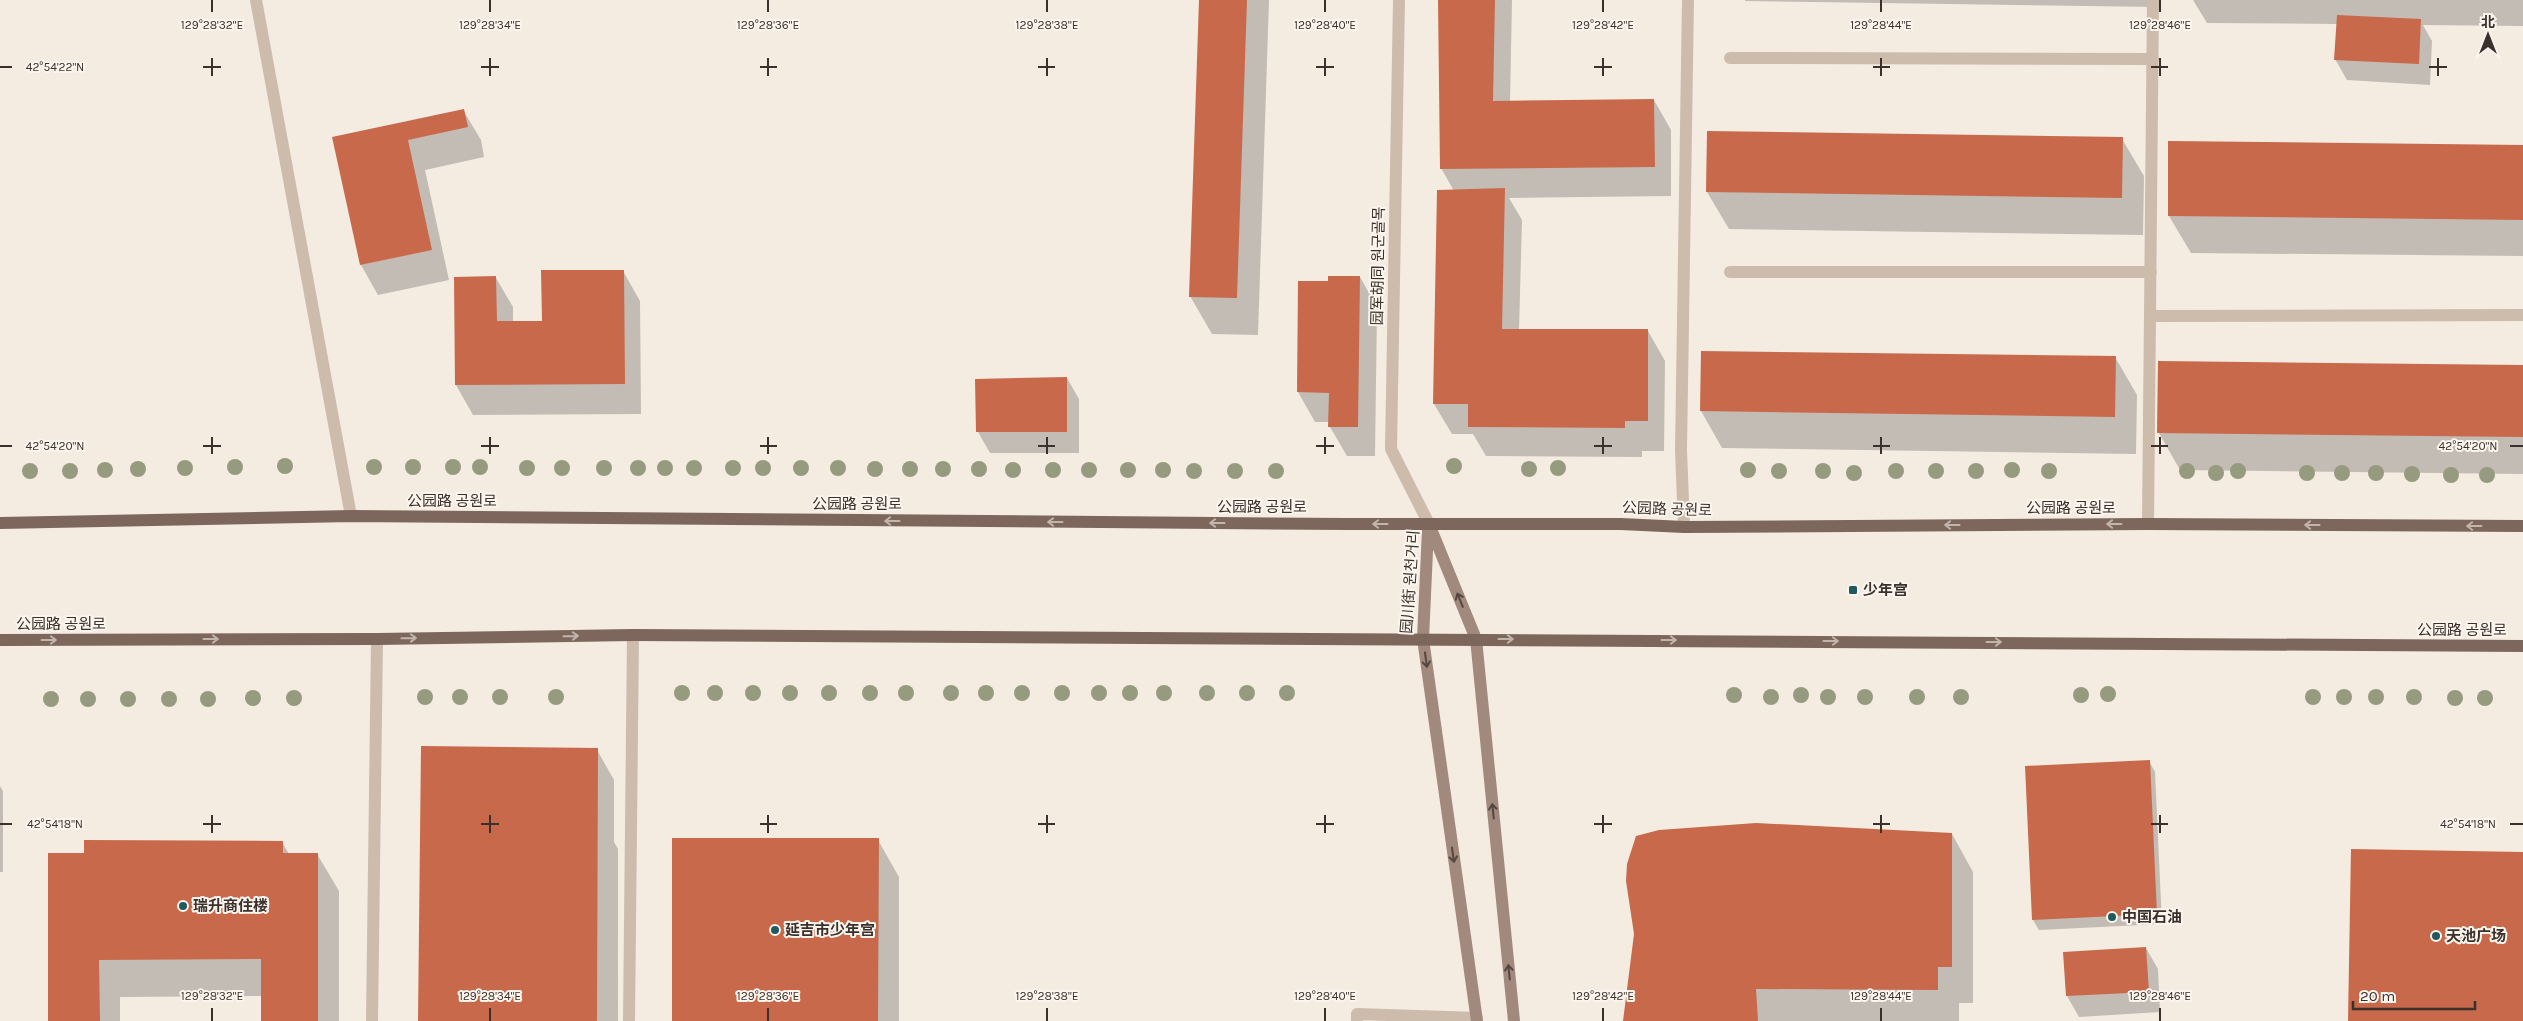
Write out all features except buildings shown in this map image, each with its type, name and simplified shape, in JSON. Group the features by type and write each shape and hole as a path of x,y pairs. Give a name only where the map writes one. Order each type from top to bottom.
{"main road":[{"name":"公园路 공원로","path":"0,523 351,516 1621,524 1684,527 2148,524 2523,526"},
{"name":"公园路 공원로","path":"0,640 377,639 633,635 2523,646"}],"street":[{"path":"256,0 351,516"},
{"name":"园军胡同 원군골목","path":"1399,0 1392,449 1428,524"},
{"path":"1684,527 1681,450 1688,0"},
{"path":"2148,524 2153,0"},
{"path":"1730,58 2153,59"},
{"path":"1730,272 2151,272"},
{"path":"2151,316 2523,315"},
{"name":"园川街 원천거리","path":"1428,524 1422,639 1477,1019"},
{"name":"园川街 원천거리","path":"1428,524 1476,639 1514,1021"},
{"path":"629,1021 633,635"},
{"path":"372,1021 377,639"},
{"path":"1357,1021 1358,1014 1477,1019"}],"place":[{"name":"少年宫","path":"1853,590"},
{"name":"瑞升商住楼","path":"183,906"},
{"name":"中国石油","path":"2112,917"},
{"name":"延吉市少年宫","path":"775,930"},
{"name":"天池广场","path":"2436,936"}]}
